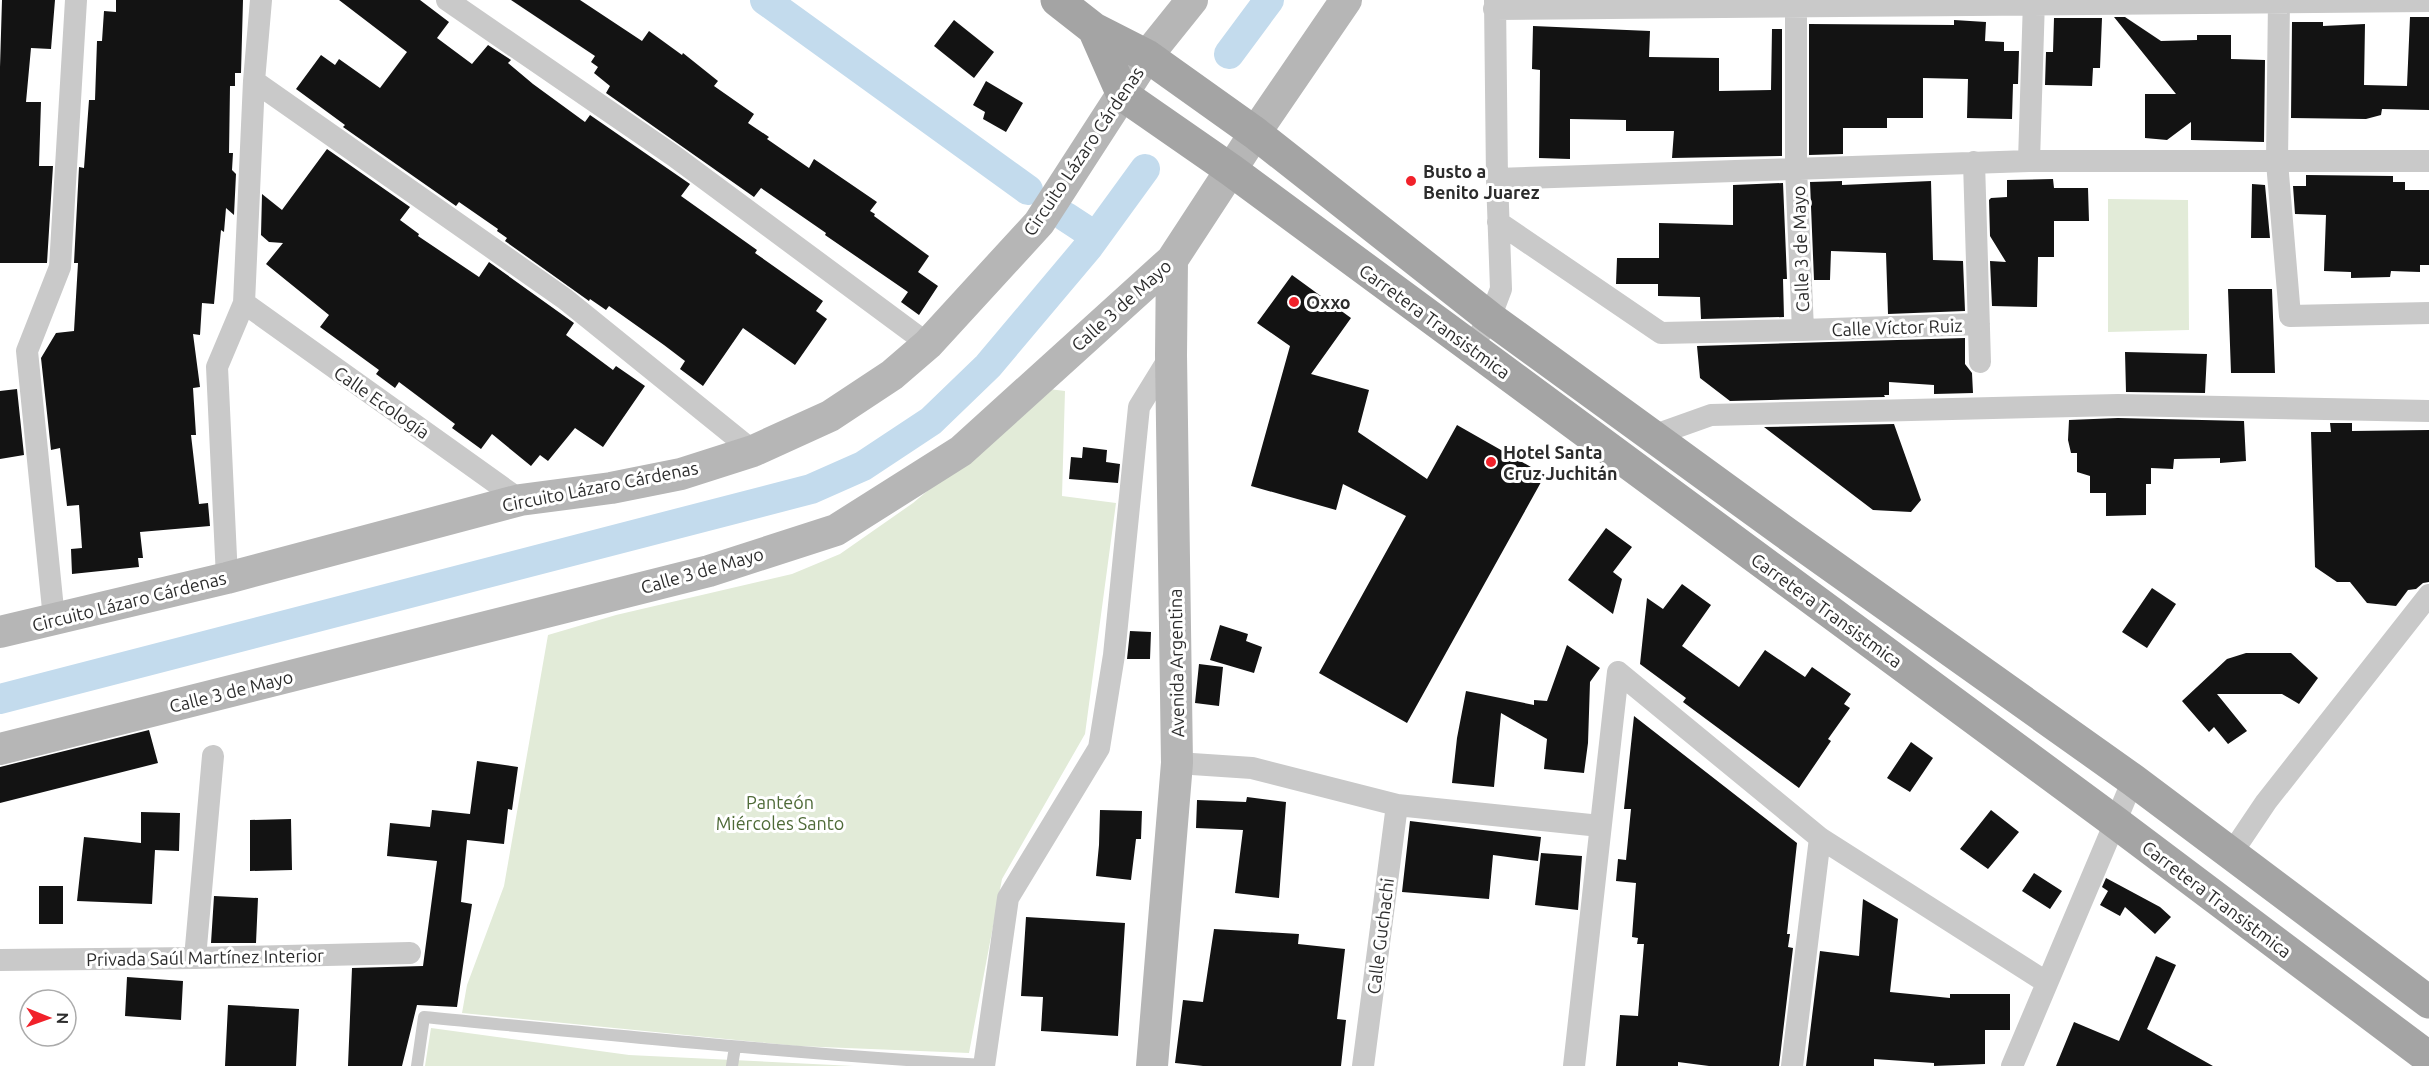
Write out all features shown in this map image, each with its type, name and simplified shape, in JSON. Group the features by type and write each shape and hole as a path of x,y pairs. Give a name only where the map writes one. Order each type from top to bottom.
{"main road":[{"path":"1057,0 1094,29 1123,95"},
{"name":"Carretera Transistmica","path":"1094,29 1148,56 1250,129 1490,318 2133,780 2429,1002"},
{"name":"Carretera Transistmica","path":"1123,95 1226,167 2115,822 2418,1058"}],"street":[{"path":"54,619 27,351 60,267 76,0"},
{"path":"227,578 218,367 244,303 254,81 261,0"},
{"path":"447,0 674,156 928,344"},
{"name":"Circuito Lázaro Cárdenas","path":"0,632 227,578 520,500 611,488 681,474 753,451 830,416 892,375 928,344 1039,223 1148,56 1192,0"},
{"name":"Calle 3 de Mayo","path":"0,749 709,571 836,530 961,451 1172,260 1250,129 1346,0"},
{"path":"2279,1 2277,162 2289,316 2429,313"},
{"path":"1471,348 1490,318 1501,288 1495,5 2429,1"},
{"path":"2029,160 2034,2"},
{"name":"Calle 3 de Mayo","path":"1796,3 1796,168 1803,330"},
{"path":"254,81 565,299 753,451"},
{"path":"1497,179 2029,160 2429,161"},
{"path":"1974,162 1980,362"},
{"name":"Calle Víctor Ruiz","path":"1498,222 1661,333 1979,324"},
{"name":"Avenida Argentina","path":"1152,1066 1178,763 1171,355 1172,260"},
{"name":"Calle Ecología","path":"244,303 520,500"},
{"path":"984,1065 1008,898 1099,748 1114,655 1139,406 1171,355"},
{"path":"1652,436 1711,415 2118,405 2429,411"},
{"path":"2231,854 2266,802 2429,595"},
{"path":"1574,1066 1618,672 1820,838 2046,982"},
{"path":"195,958 213,756"},
{"path":"1178,763 1252,768 1397,805 1600,826"},
{"path":"2012,1066 2133,780"},
{"name":"Calle Guchachi","path":"1363,1066 1397,805"},
{"path":"1792,1066 1820,838"},
{"name":"Privada Saúl Martínez Interior","path":"0,960 410,953"}],"lane":[{"path":"417,1066 424,1017 868,1062 984,1065"},
{"path":"732,1066 735,1047"}],"green space":[{"path":"2108,199 2188,200 2189,330 2108,332"},
{"name":"Panteón Miércoles Santo","path":"1049,389 1065,391 1062,496 1116,503 1085,734 1002,879 969,1053 797,1046 462,1013 467,985 504,886 548,635 616,615 792,574 840,554 913,503"},
{"path":"431,1028 629,1055 854,1066 425,1066"}],"building":[{"path":"2,0 55,0 51,49 31,48 26,102 41,102 39,166 53,166 47,263 0,263"},
{"path":"116,0 243,0 241,73 235,73 235,86 230,86 229,153 233,153 232,170 236,174 234,215 226,208 224,232 221,230 214,304 202,303 200,335 193,334 200,387 193,388 196,435 191,435 199,504 208,503 210,526 140,532 143,558 138,558 139,567 72,574 71,549 82,548 79,505 67,506 60,448 51,450 41,358 56,333 74,331 78,263 74,263 79,167 84,168 89,100 95,100 97,41 102,41 104,11 116,12"},
{"path":"339,0 420,0 449,22 437,38 472,64 488,45 511,60 508,63 533,84 585,122 590,115 690,184 681,196 757,250 755,253 823,301 816,311 827,319 795,365 743,328 703,386 680,369 685,361 664,345 609,306 606,310 590,299 589,301 505,241 507,238 497,231 498,229 459,202 456,206 343,127 345,125 296,89 321,55 335,65 339,59 380,88 407,52"},
{"path":"511,0 580,0 642,41 649,31 682,55 683,53 718,81 714,86 754,114 748,123 769,137 767,139 809,168 814,159 877,202 870,211 875,214 874,216 929,256 918,272 938,286 919,315 901,302 908,292 825,235 826,233 761,188 754,197 606,93 610,86 594,73 598,67 591,62 595,56"},
{"path":"2114,17 2125,17 2161,41 2197,40 2197,35 2231,35 2231,59 2265,60 2264,142 2191,140 2191,122 2167,140 2145,138 2145,94 2176,94"},
{"path":"2410,17 2429,17 2429,110 2382,109 2381,115 2366,119 2291,118 2292,22 2323,22 2323,26 2365,24 2364,85 2407,86"},
{"path":"2054,18 2102,18 2100,68 2093,68 2092,86 2045,85 2046,52 2053,52"},
{"path":"954,20 994,52 974,78 934,46"},
{"path":"1954,20 1986,22 1985,41 2004,42 2004,51 2019,51 2018,84 2013,84 2012,119 1967,118 1968,79 1923,78 1923,118 1887,118 1887,128 1843,128 1843,154 1809,155 1809,24 1954,25"},
{"path":"1533,26 1650,31 1649,57 1719,58 1719,91 1771,90 1772,29 1782,29 1782,156 1672,158 1674,131 1626,131 1626,120 1570,119 1570,159 1539,158 1540,70 1532,69"},
{"path":"986,81 1023,103 1006,132 983,119 985,112 973,105"},
{"path":"327,149 410,207 400,220 419,234 418,236 479,277 489,262 574,323 566,335 613,370 616,366 645,386 603,447 575,428 548,461 540,455 531,466 492,434 481,449 452,428 455,424 399,382 395,388 376,374 379,370 320,327 329,315 266,264 283,243 269,242 261,235 262,194 282,210"},
{"path":"2306,175 2393,176 2393,182 2405,182 2405,190 2429,190 2429,265 2420,265 2420,272 2391,271 2390,277 2351,278 2351,272 2324,271 2326,215 2295,214 2293,186 2306,186"},
{"path":"2053,179 2054,188 2088,188 2089,221 2054,221 2054,257 2038,257 2037,307 1992,306 1990,261 2006,262 1990,236 1989,200 2007,197 2007,180"},
{"path":"1842,181 1842,185 1931,181 1933,260 1963,261 1965,311 1888,314 1886,253 1831,251 1830,280 1814,280 1810,182"},
{"path":"1783,183 1787,279 1783,279 1784,317 1701,319 1700,297 1658,296 1658,284 1616,284 1617,258 1659,258 1659,223 1733,225 1733,185"},
{"path":"2252,184 2265,185 2270,238 2251,238"},
{"path":"1292,275 1351,318 1311,374 1369,390 1358,432 1427,479 1457,425 1545,475 1407,723 1319,673 1406,516 1343,484 1336,510 1251,486 1290,346 1257,323"},
{"path":"2228,289 2272,289 2275,373 2231,373"},
{"path":"1965,338 1965,364 1972,373 1973,393 1934,394 1934,385 1889,382 1889,395 1884,395 1885,397 1730,401 1700,378 1697,346"},
{"path":"2125,352 2207,354 2205,393 2126,392"},
{"path":"17,389 24,455 0,459 0,391"},
{"path":"2118,418 2244,421 2246,461 2220,463 2220,458 2174,459 2173,469 2151,468 2151,484 2146,484 2146,515 2106,516 2106,493 2090,493 2090,476 2077,472 2077,453 2071,453 2068,440 2069,420"},
{"path":"2330,423 2352,423 2352,431 2429,430 2429,582 2423,583 2416,589 2408,590 2396,606 2367,603 2350,582 2337,582 2315,567 2311,432 2331,432"},
{"path":"1894,424 1921,500 1911,512 1873,510 1764,427"},
{"path":"1083,447 1107,450 1106,462 1120,464 1118,483 1069,479 1071,457 1082,458"},
{"path":"1606,528 1632,547 1613,572 1622,579 1613,614 1568,580"},
{"path":"1682,584 1711,605 1682,646 1739,687 1765,650 1805,677 1812,667 1851,694 1844,704 1850,708 1828,739 1831,741 1799,788 1683,702 1686,698 1640,664 1647,598 1663,609"},
{"path":"2152,588 2176,604 2147,648 2122,632"},
{"path":"1220,625 1248,634 1246,641 1262,647 1254,673 1210,660"},
{"path":"1130,631 1151,632 1150,659 1127,659"},
{"path":"1567,645 1600,668 1590,682 1588,743 1584,773 1544,769 1547,739 1501,713 1494,787 1452,783 1457,738 1466,691 1534,705 1534,700 1547,701"},
{"path":"2246,653 2291,653 2318,678 2299,704 2282,694 2217,694 2247,731 2228,744 2214,727 2209,732 2182,701 2227,659"},
{"path":"1199,664 1223,667 1219,706 1195,703"},
{"path":"1634,716 1797,843 1787,934 1790,934 1788,947 1793,948 1779,1066 1709,1066 1678,1062 1678,1066 1616,1066 1620,1015 1638,1016 1644,944 1637,944 1638,938 1632,937 1636,883 1616,881 1618,859 1626,860 1631,809 1624,809"},
{"path":"149,730 158,763 0,803 0,767"},
{"path":"1911,742 1933,758 1910,792 1887,778"},
{"path":"477,761 518,767 512,810 508,809 504,844 467,840 461,902 472,904 457,1007 417,1005 402,1066 348,1066 352,968 423,966 437,861 387,856 390,823 430,827 432,810 470,814"},
{"path":"1247,797 1286,802 1279,898 1235,893 1243,830 1196,828 1197,800 1246,802"},
{"path":"1100,810 1142,811 1141,839 1136,839 1131,880 1096,876"},
{"path":"1991,810 2019,832 1988,869 1960,849"},
{"path":"141,812 180,813 179,851 155,850 152,904 77,901 84,837 141,843"},
{"path":"291,819 292,870 250,871 250,820"},
{"path":"1410,821 1541,837 1538,861 1493,855 1489,899 1402,892"},
{"path":"1541,853 1582,856 1578,910 1535,905"},
{"path":"2034,873 2062,891 2050,909 2022,891"},
{"path":"2106,878 2160,907 2171,917 2155,934 2125,907 2120,916 2100,905 2108,891 2102,887"},
{"path":"39,886 63,886 63,924 39,924"},
{"path":"214,896 258,898 256,943 211,943"},
{"path":"1863,899 1898,919 1890,992 1950,998 1950,994 2010,994 2010,1030 1985,1030 1985,1064 1934,1066 1934,1063 1874,1059 1874,1066 1806,1066 1820,951 1859,956"},
{"path":"1026,917 1125,923 1118,1036 1041,1031 1043,997 1021,996"},
{"path":"1214,929 1299,934 1298,944 1345,949 1337,1019 1346,1020 1341,1066 1203,1066 1175,1063 1183,1000 1203,1002"},
{"path":"2156,956 2176,965 2147,1029 2213,1066 2056,1066 2074,1022 2119,1041"},
{"path":"127,977 183,981 181,1020 125,1016"},
{"path":"228,1005 299,1009 296,1066 225,1066"}],"waterway":[{"path":"765,0 1028,190"},
{"path":"1229,54 1269,0"},
{"path":"0,699 811,489 863,466 931,421 988,366 1089,246 1145,169"},
{"path":"1066,217 1095,236"}],"place":[{"name":"Busto a Benito Juarez","path":"1411,181"},
{"name":"Oxxo","path":"1294,302"},
{"name":"Hotel Santa Cruz Juchitán","path":"1491,462"}]}
